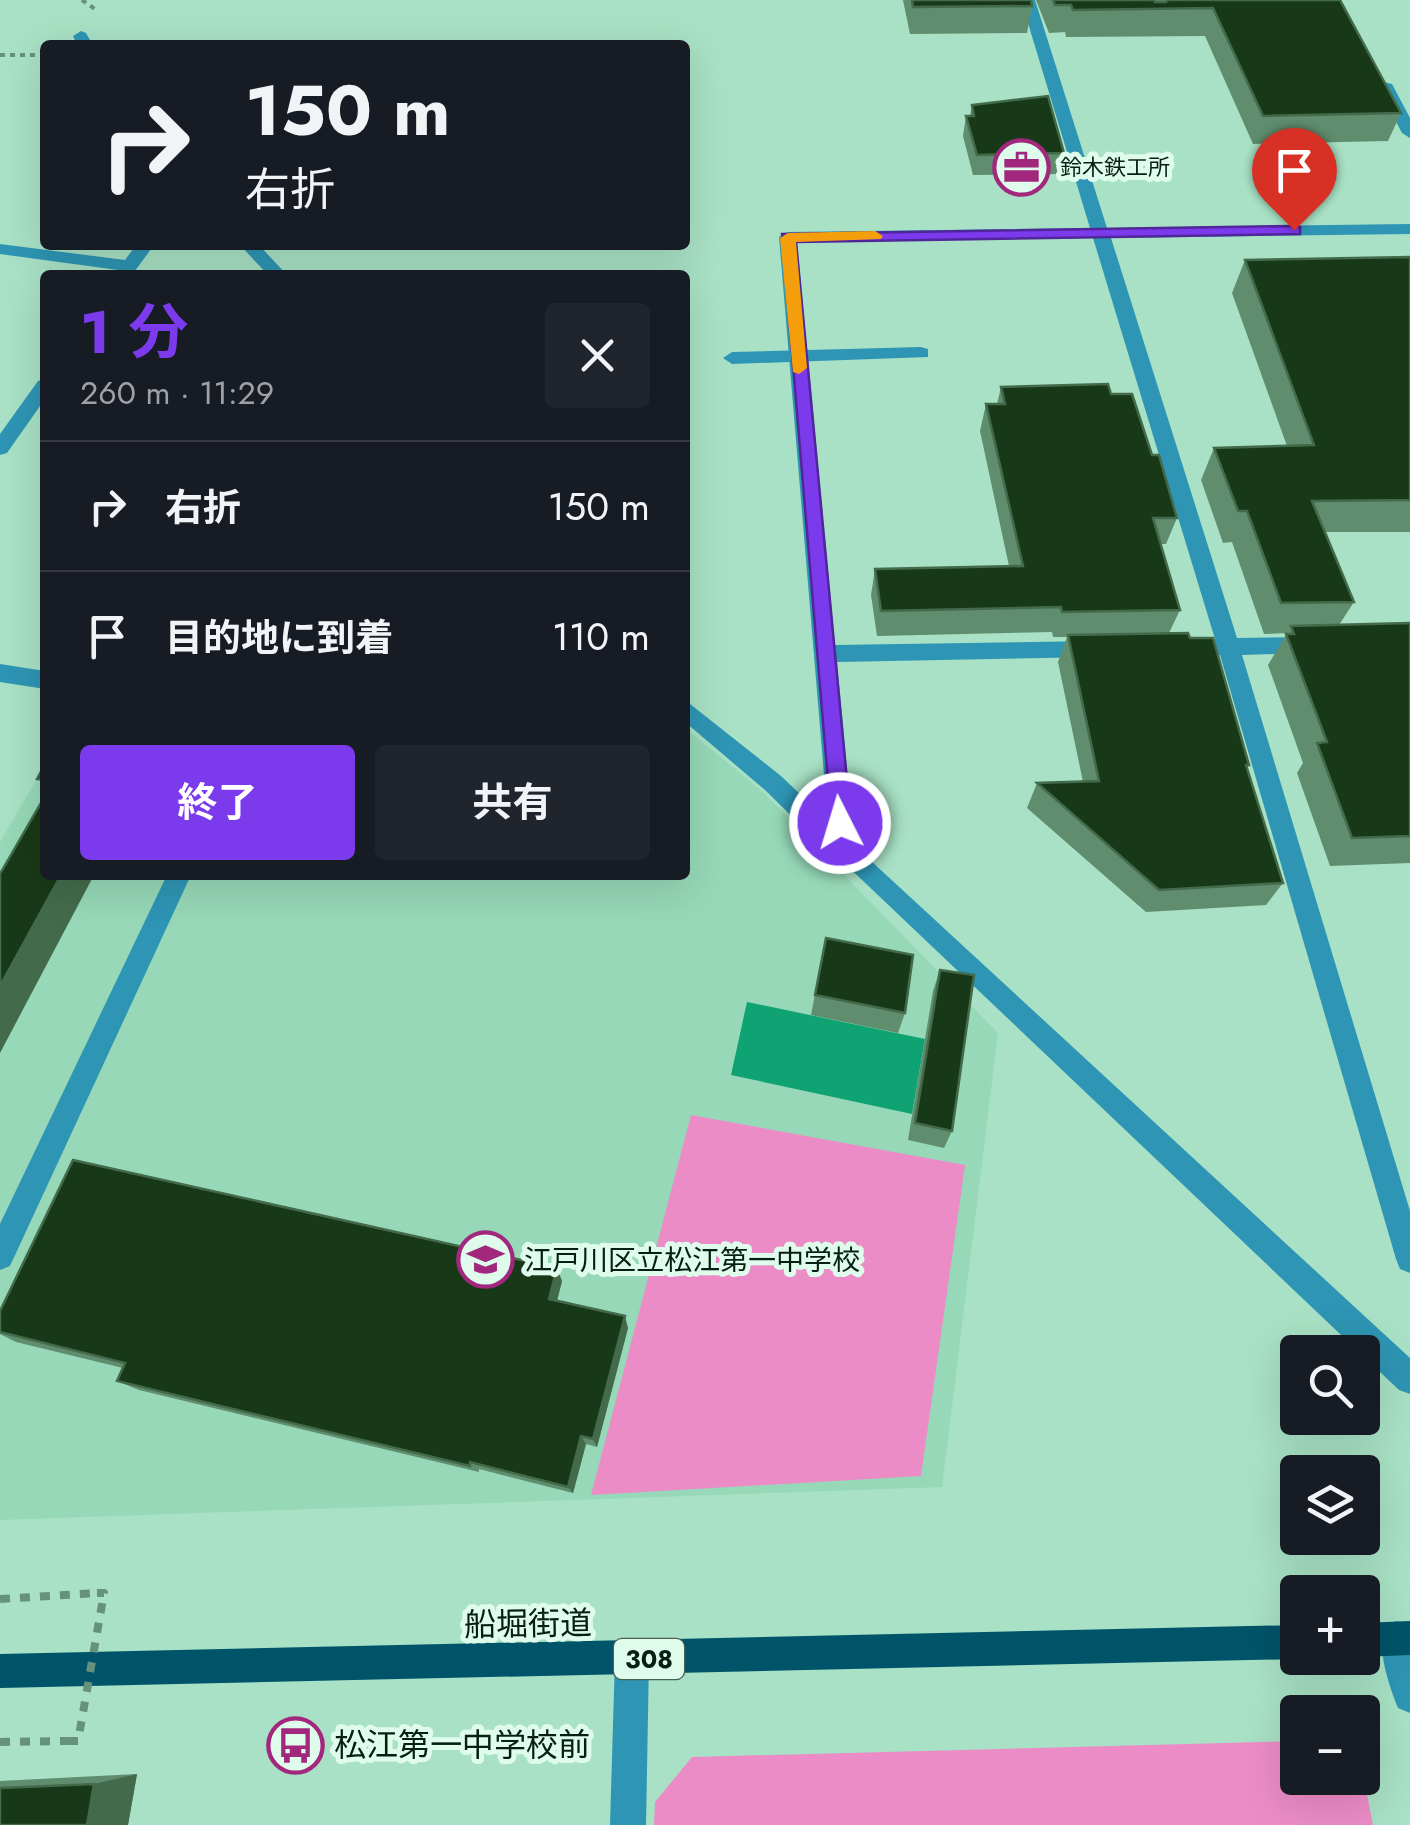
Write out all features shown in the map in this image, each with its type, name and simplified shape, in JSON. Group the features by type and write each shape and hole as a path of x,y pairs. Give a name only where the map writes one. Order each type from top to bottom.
{"main road":[{"name":"船堀街道","path":"0,1671 632,1660 1280,1642"}],"street":[{"path":"1028,0 1229,647 1410,1259"},
{"path":"1374,66 1410,133"},
{"path":"832,840 840,823 788,238 1410,229"},
{"path":"0,249 127,270"},
{"path":"254,250 273,270"},
{"path":"732,358 921,353"},
{"path":"0,448 40,392"},
{"path":"1191,648 1338,645"},
{"path":"824,654 1114,649"},
{"path":"0,673 40,679"},
{"path":"690,713 773,783 1410,1378"},
{"path":"0,1256 177,880"},
{"path":"1404,1638 1410,1696"},
{"path":"628,1825 632,1660"}],"path":[{"path":"0,56 40,55"},
{"path":"0,1599 104,1592 78,1741 0,1742"}],"shaded area":[{"name":"江戸川区立松江第一中学校","path":"690,732 762,791 998,1033 942,1487 0,1520 0,842 40,774 40,880 690,880"},
{"path":"747,1002 925,1039 912,1114 731,1075"},
{"path":"691,1115 965,1165 921,1476 591,1495"},
{"path":"1280,1741 1280,1795 1367,1795 1373,1825 654,1825 655,1802 692,1757"}],"building":[{"path":"912,0 1031,0 1032,6 913,7"},
{"path":"1053,0 1340,0 1401,113 1263,116 1213,8 1073,10 1071,5 1055,5"},
{"path":"1048,96 1064,153 977,155 966,116 974,116 972,105"},
{"path":"1410,257 1410,500 1312,501 1354,602 1281,603 1247,511 1238,511 1214,448 1314,445 1245,260"},
{"path":"1108,384 1111,394 1132,394 1152,455 1159,455 1177,518 1153,518 1180,610 1062,612 1061,607 881,611 875,569 1023,566 986,404 1005,404 1001,387"},
{"path":"1410,623 1410,836 1352,838 1317,743 1327,742 1286,634 1294,634 1291,626"},
{"path":"1188,633 1190,638 1213,638 1246,765 1283,883 1159,890 1037,783 1099,781 1068,635"},
{"path":"40,805 40,880 58,880 0,986 0,874"},
{"path":"826,938 913,955 905,1013 815,995"},
{"path":"940,970 974,975 952,1131 915,1123"},
{"path":"73,1160 557,1268 549,1299 625,1316 593,1439 581,1436 568,1487 117,1381 125,1363 0,1332 0,1311"},
{"path":"94,1784 87,1825 0,1825 0,1788"}],"slow traffic":[{"path":"799,368 788,238 875,236"}],"place":[{"name":"鈴木鉄工所","path":"1021,167"},
{"name":"江戸川区立松江第一中学校","path":"485,1260"},
{"name":"松江第一中学校前","path":"295,1745"}],"route":[{"path":"840,823 788,238 1294,230"}]}
